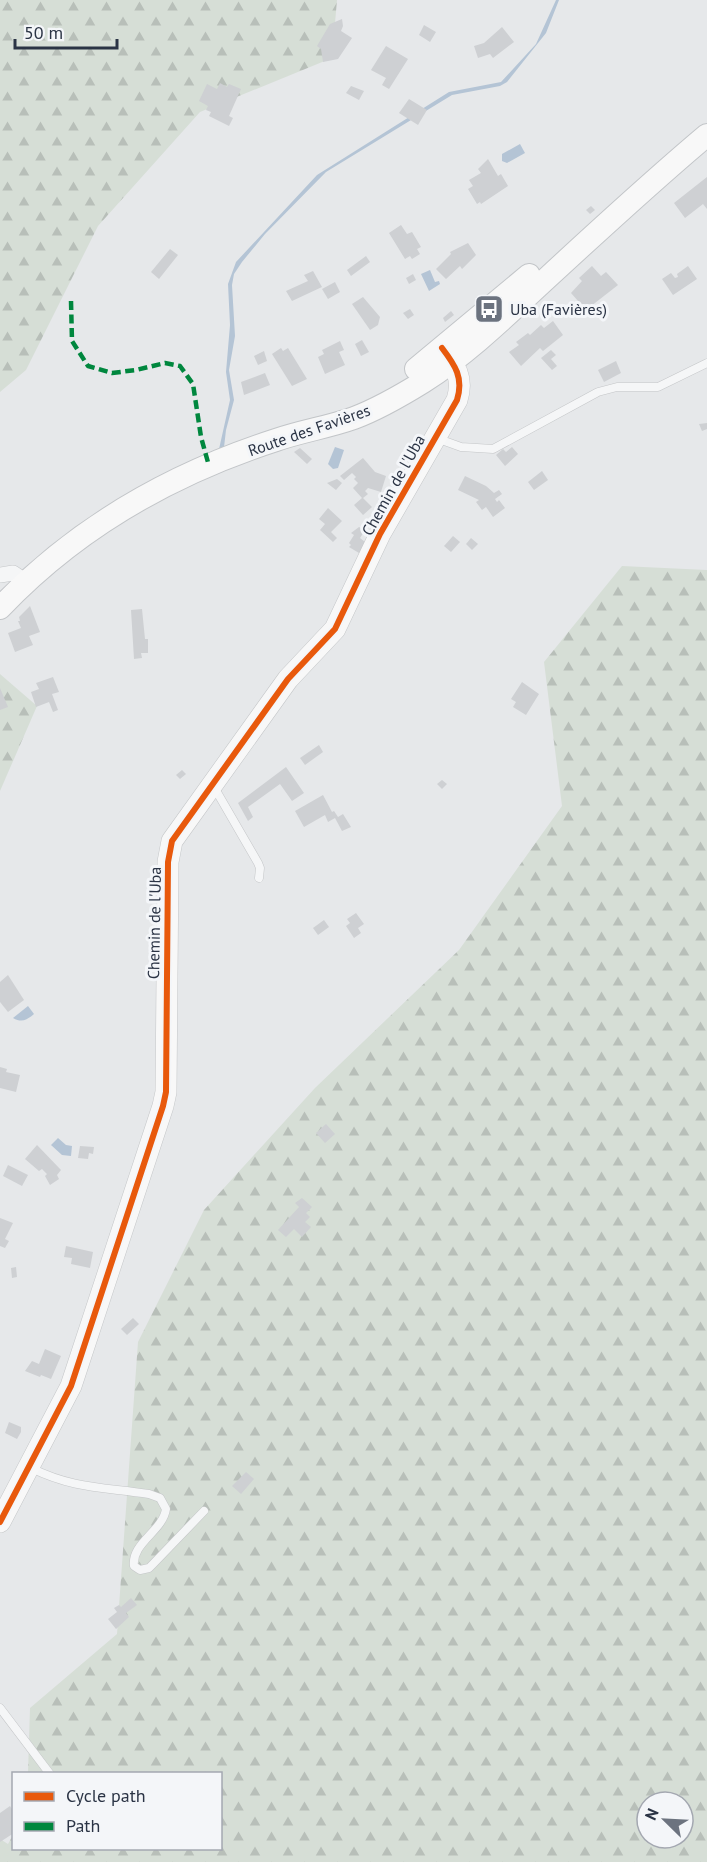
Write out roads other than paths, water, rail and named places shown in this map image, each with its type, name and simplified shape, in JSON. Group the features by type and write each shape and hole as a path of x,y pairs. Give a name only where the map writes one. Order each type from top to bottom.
{"main road":[{"path":"447,355 543,264 628,203 707,135"},
{"name":"Route des Favières","path":"0,608 25,581 84,534 141,497 275,440 395,384 447,355"}],"street":[{"name":"Chemin de l'Uba","path":"0,1521 72,1386 164,1106 169,850 174,836 288,680 335,629 380,534 459,393 460,378 447,355"},
{"path":"0,575 13,573 25,581"}],"lane":[{"path":"434,438 461,447 493,449 606,389 658,387 707,363"},
{"path":"211,785 216,789 258,862 259,878"},
{"path":"29,1467 70,1484 148,1494 160,1498 165,1505 166,1513 134,1558 134,1566 140,1570 149,1568 204,1511"},
{"path":"0,1708 49,1772"}],"water":[{"path":"556,0 559,0 546,33 507,82 500,86 452,95 326,172 265,234 242,262 234,274 232,285 235,336 229,370 234,400 226,430 223,456 217,458 230,400 226,372 230,325 228,284 236,262 317,175 449,92 501,82 536,44"},
{"path":"520,144 525,153 507,163 502,161 502,154"},
{"path":"430,270 435,282 439,281 440,284 429,291 421,274"},
{"path":"335,447 344,450 338,468 333,469 328,464"},
{"path":"28,1006 34,1014 22,1021 13,1018"},
{"path":"58,1138 66,1145 72,1146 71,1156 62,1155 51,1145"}],"place":[{"name":"Uba (Favières)","path":"489,309"}]}
